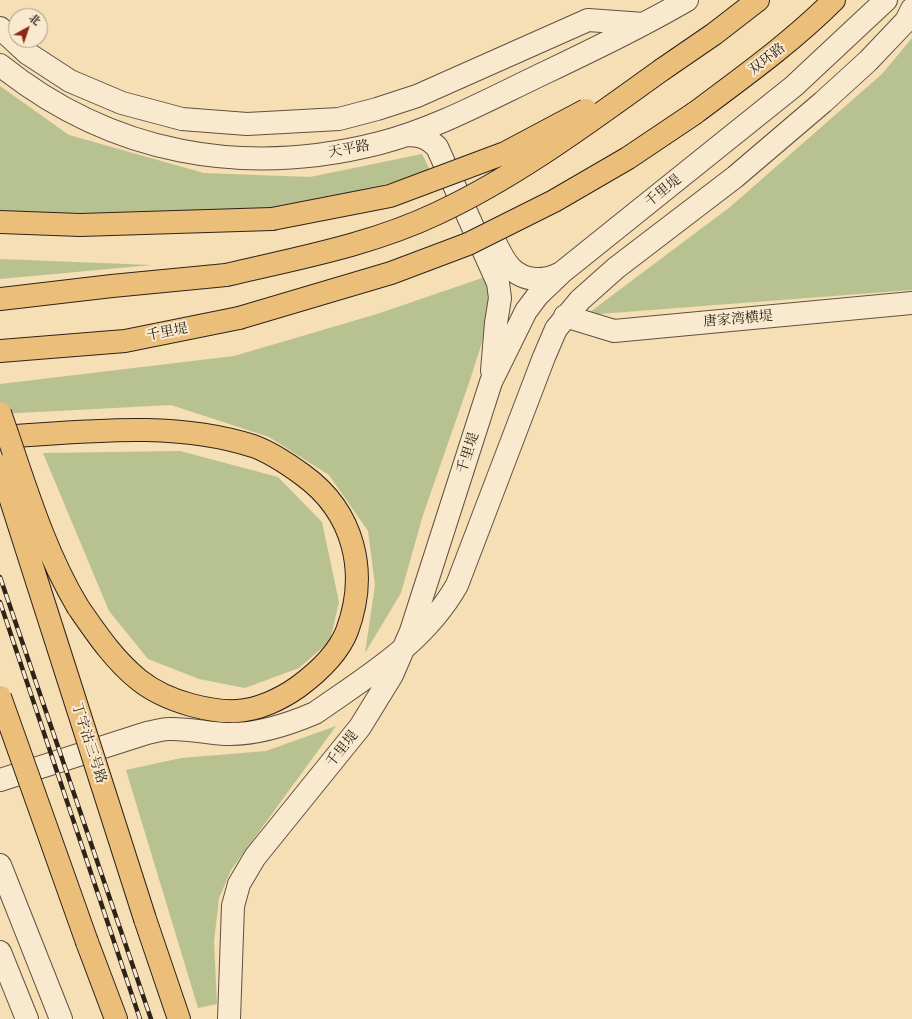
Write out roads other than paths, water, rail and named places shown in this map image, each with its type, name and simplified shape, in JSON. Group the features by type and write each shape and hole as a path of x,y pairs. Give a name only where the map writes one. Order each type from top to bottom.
{"main road":[{"path":"0,299 226,275 355,245 437,213 494,184 540,157 714,34 758,0"},
{"name":"双环路","path":"695,113 772,56 834,0"},
{"path":"0,222 80,225 272,219 390,196 505,152 663,69"},
{"name":"千里堤","path":"0,351 125,341 239,318 391,273 468,244 554,201 628,158 695,113"},
{"path":"0,413 34,510 61,580 100,639 124,667 141,682 169,698 210,710 238,711 266,704 291,692 314,675 333,654 346,632 354,606 357,583 356,556 338,509 318,486 288,464 254,446 195,433 125,430 0,437"},
{"name":"丁字沽三号路","path":"0,466 179,1019"},
{"path":"0,697 116,1019"}],"street":[{"name":"天平路","path":"0,65 38,92 74,114 129,138 194,153 232,159 304,156 354,148 406,135 464,113 645,24 687,0"},
{"name":"千里堤","path":"229,1019 233,906 239,884 255,857 360,727 392,675 401,651 411,631 491,382 526,311 538,295 561,272 794,86 886,0"},
{"path":"0,780 147,733 168,729 226,734 246,734 274,728 315,713 418,637 436,617 457,585 544,357 556,329 566,316 580,300 616,268 735,178 824,102 868,61 906,20 912,10"},
{"path":"0,28 27,53 70,81 122,103 182,119 247,124 339,119 377,110 417,96 588,20 645,24"},
{"path":"464,113 453,124 449,134 448,144 503,259 513,272 526,278 549,280 561,272"},
{"path":"406,135 420,135 438,147 498,283 500,298 494,334 491,382"},
{"name":"唐家湾横堤","path":"566,316 614,331 912,303"},
{"path":"0,865 61,1019"},
{"path":"0,952 27,1019"}],"railway":[{"path":"0,577 151,1019"},
{"path":"0,602 140,1019"}]}
